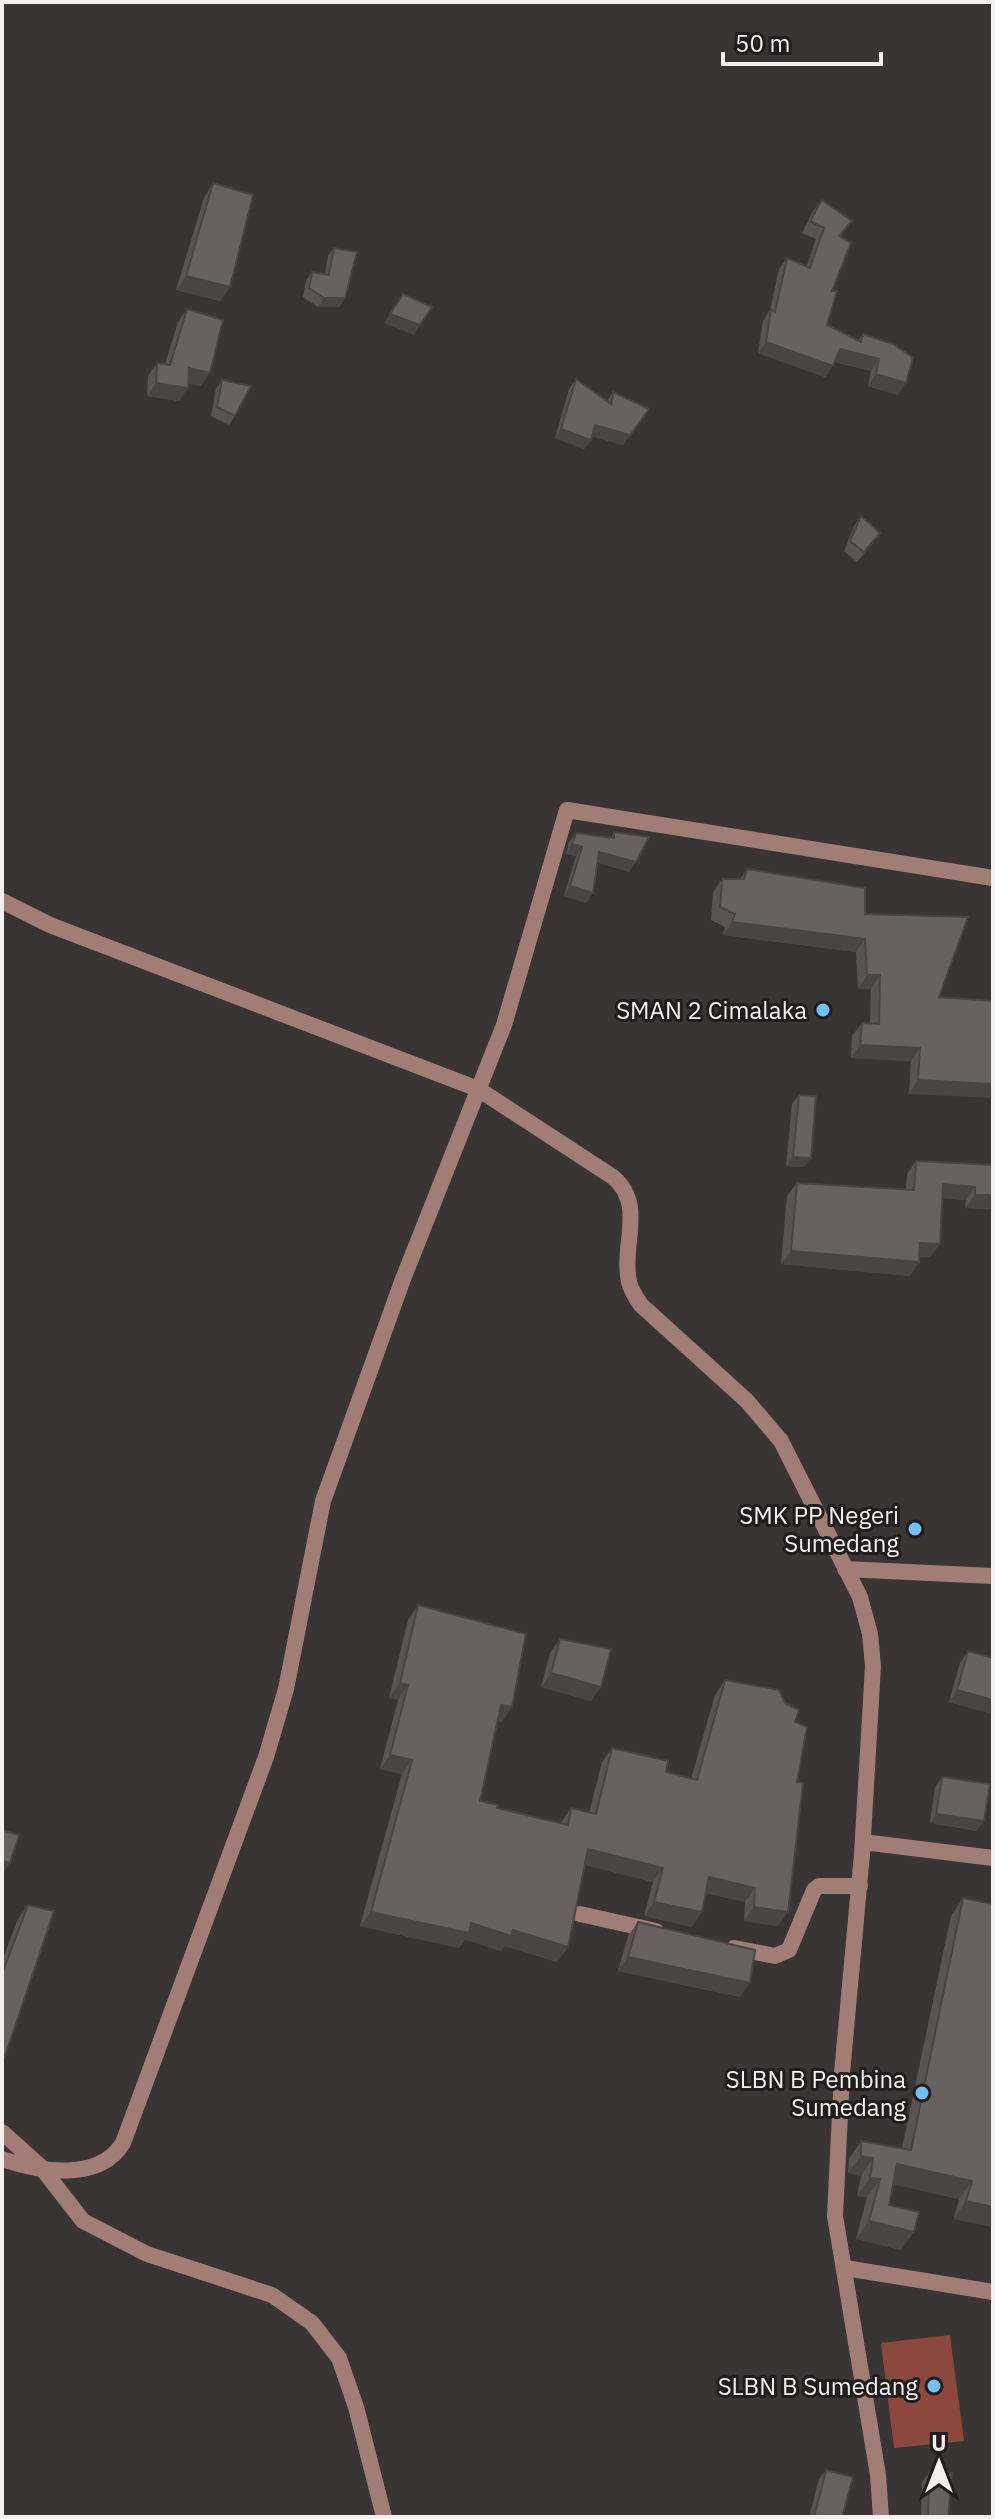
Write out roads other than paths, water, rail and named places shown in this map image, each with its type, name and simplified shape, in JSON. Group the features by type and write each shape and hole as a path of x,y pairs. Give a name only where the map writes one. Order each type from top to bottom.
{"street":[{"path":"2,2159 73,2170 98,2167 114,2157 123,2143 276,1727 299,1631 323,1501 403,1279 521,971 567,810 993,878"},
{"path":"2,901 50,925 478,1089 622,1185 631,1203 629,1285 641,1305 747,1401 781,1441 822,1517 865,1614 873,1666 860,1886 842,2073 835,2216 878,2475 881,2517"},
{"path":"845,1569 993,1576"},
{"path":"863,1842 993,1858"},
{"path":"719,1945 775,1956 789,1950 814,1890 819,1886 860,1886"},
{"path":"580,1914 672,1935"},
{"path":"2,2132 41,2167 83,2221 111,2238 272,2295 312,2323 339,2358 356,2407 384,2517"},
{"path":"845,2268 993,2292"}],"place":[{"name":"SMAN 2 Cimalaka","path":"823,1010"},
{"name":"SMK PP Negeri Sumedang","path":"915,1529"},
{"name":"SLBN B Pembina Sumedang","path":"922,2093"},
{"name":"SLBN B Sumedang","path":"934,2386"}]}
